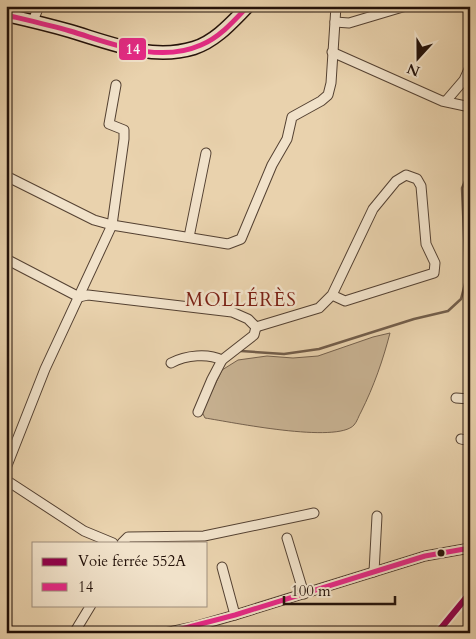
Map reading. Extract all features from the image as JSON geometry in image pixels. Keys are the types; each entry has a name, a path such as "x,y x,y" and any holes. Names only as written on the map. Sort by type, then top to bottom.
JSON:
{"main road":[{"path":"6,15 132,50 163,53 194,48 216,36 248,6"}],"street":[{"path":"33,21 39,6"},
{"path":"6,176 94,220 112,225 228,244 241,239 272,165 287,138 292,117 328,95 331,84 336,6"},
{"path":"335,22 349,23 406,6"},
{"path":"332,52 446,102 470,107"},
{"path":"446,102 464,80 470,67"},
{"path":"6,468 45,369 112,225 124,139 124,130 109,124 116,85"},
{"path":"189,237 206,153"},
{"path":"256,328 319,308 332,295 373,209 396,180 406,175 417,179 421,186 426,244 436,263 434,274 345,301 332,295"},
{"path":"6,260 79,297 88,295 232,312 248,318 256,328"},
{"path":"198,412 222,360 254,335 256,328"},
{"path":"171,363 180,359 213,356 222,360"},
{"path":"456,398 470,399"},
{"path":"6,480 84,531 111,542"},
{"path":"123,542 128,537 204,536 314,513"},
{"path":"374,572 377,516"},
{"path":"287,538 304,594"},
{"path":"165,633 195,630 235,615 425,556 470,548"},
{"path":"222,567 235,615"},
{"path":"74,633 90,606"}],"shaded area":[{"path":"390,333 378,373 366,402 355,424 344,430 306,432 259,427 205,418 202,412 222,370 238,360 267,356 293,358 318,356"}],"waterway":[{"path":"241,351 284,354 319,349 414,319 448,311 461,299 466,280 462,188 466,179 470,177"}],"rail line":[{"name":"552A","path":"437,633 470,593"}],"transit line":[{"name":"14","path":"6,15 135,50 168,53 185,50 208,42 226,28 248,6"},
{"name":"14","path":"166,633 235,615 425,556 470,548"}],"district":[{"name":"MOLLÉRÈS","path":"241,299"}]}
